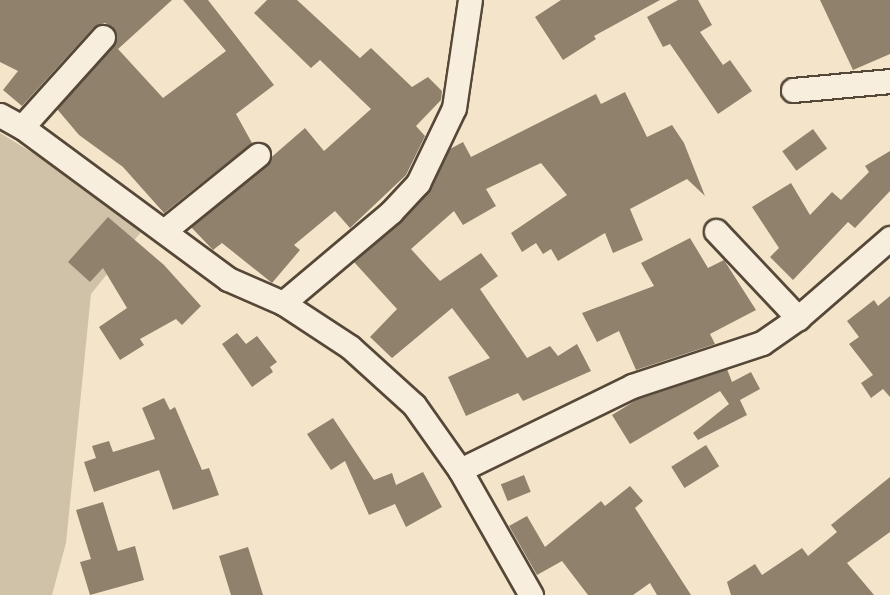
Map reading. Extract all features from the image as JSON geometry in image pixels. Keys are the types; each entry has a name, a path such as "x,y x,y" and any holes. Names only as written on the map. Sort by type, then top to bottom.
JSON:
{"street":[{"path":"283,303 391,212 418,183 454,108 470,0"},
{"path":"22,127 103,37"},
{"path":"793,90 890,80"},
{"path":"0,116 22,127 228,279 283,303 350,347 414,405 460,470 531,595"},
{"path":"164,231 258,155"},
{"path":"716,231 798,318"},
{"path":"460,470 632,386 762,343 798,318 890,239"}],"shaded area":[{"path":"0,133 66,173 141,232 91,294 66,543 52,595 0,595"}],"building":[{"path":"0,0 172,0 118,49 163,98 226,51 183,0 208,0 274,85 236,114 252,143 164,213 123,167 79,135 57,109 114,46 113,27 105,23 93,28 22,106 3,90 18,71 0,62"},
{"path":"267,0 297,0 360,58 371,48 412,87 428,77 442,91 441,100 416,126 425,136 406,175 350,228 335,211 294,245 300,250 272,283 222,243 213,250 191,227 305,128 324,151 371,109 320,60 311,68 254,13"},
{"path":"561,0 660,0 594,36 596,39 563,60 535,17"},
{"path":"678,0 698,0 712,25 700,32 723,65 730,60 752,91 718,114 670,44 663,47 647,17"},
{"path":"820,0 890,0 890,54 853,70"},
{"path":"625,92 647,137 672,125 684,143 705,196 687,179 630,209 643,240 613,253 605,233 558,261 551,249 543,254 536,243 522,252 511,233 567,195 541,163 486,189 496,206 463,225 454,211 411,249 440,281 481,253 498,276 480,289 527,358 550,346 558,356 577,344 591,371 523,401 518,393 466,416 448,377 490,358 452,308 392,358 370,337 397,309 354,262 428,193 450,149 463,142 471,157 596,94 601,104"},
{"path":"813,129 827,148 796,171 782,151"},
{"path":"890,151 890,191 855,228 848,222 793,280 770,257 779,248 752,207 791,183 810,215 832,192 841,200 869,172 865,166"},
{"path":"108,217 164,265 201,306 182,325 176,319 140,339 144,345 120,360 99,327 127,308 103,268 90,282 68,262"},
{"path":"690,238 708,268 724,260 756,310 710,334 715,344 636,370 619,331 597,342 582,313 654,286 641,263"},
{"path":"890,296 890,397 883,389 871,398 861,383 873,375 849,344 859,337 847,321 874,300 878,306"},
{"path":"237,333 246,344 257,336 277,362 270,367 273,372 252,387 222,344"},
{"path":"727,369 732,382 751,372 760,389 740,400 747,415 698,440 693,433 729,404 720,391 630,444 612,415 638,399"},
{"path":"164,398 170,410 175,407 202,470 209,468 219,495 173,510 159,470 94,492 84,462 96,458 92,446 109,441 113,452 155,439 142,408"},
{"path":"333,418 374,480 392,473 396,485 423,472 442,507 406,527 395,504 369,515 345,461 331,470 307,434"},
{"path":"706,445 719,466 684,488 671,467"},
{"path":"524,475 531,492 508,501 501,484"},
{"path":"890,477 890,532 847,563 874,595 731,595 727,582 755,564 762,575 802,548 808,556 837,532 831,525"},
{"path":"630,486 643,501 635,508 691,595 657,595 650,583 633,595 588,595 562,561 537,575 509,526 527,516 545,547 601,501 605,506"},
{"path":"103,502 118,551 135,546 144,580 90,595 80,562 91,559 76,510"},
{"path":"248,547 263,595 231,595 219,556"}]}
